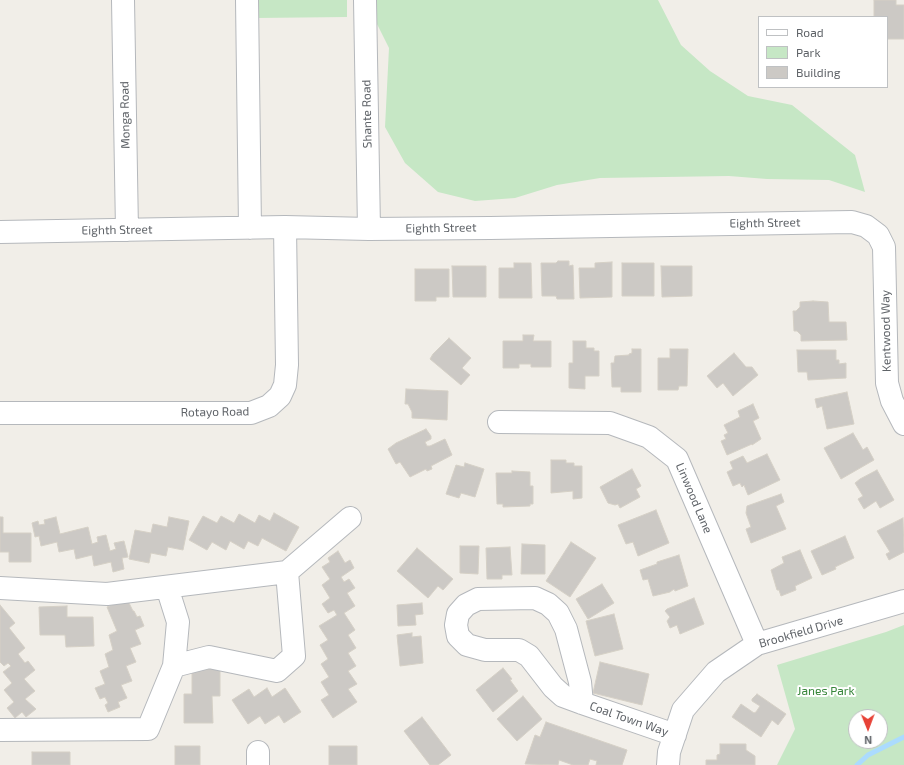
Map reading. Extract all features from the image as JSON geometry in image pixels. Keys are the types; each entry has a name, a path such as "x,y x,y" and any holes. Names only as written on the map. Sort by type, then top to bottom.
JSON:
{"street":[{"name":"Monga Road","path":"123,0 127,230"},
{"path":"247,0 250,228"},
{"name":"Shante Road","path":"364,0 369,229"},
{"name":"Eighth Street","path":"0,232 285,227 369,229 852,222 866,226 878,235"},
{"name":"Rotayo Road","path":"0,413 251,413 269,406 280,396 285,385 287,365 285,227"},
{"name":"Kentwood Way","path":"878,235 884,247 885,256 887,383 892,401 904,424"},
{"name":"Linwood Lane","path":"499,422 610,424 649,436 677,459 757,644"},
{"path":"0,588 106,594 287,572 350,518"},
{"path":"174,666 209,657 277,671 294,656 287,572"},
{"path":"0,730 148,729 174,666 178,622 167,587"},
{"name":"Coal Town Way","path":"582,703 580,682 566,629 558,613 548,604 535,598 478,599 466,605 458,614 456,625 458,636 467,645 480,650 519,650 529,656 553,687 564,696 582,703 675,735"},
{"name":"Brookfield Drive","path":"668,765 669,752 684,710 716,672 757,644 904,601"}],"green space":[{"path":"256,0 347,0 347,17 256,18"},
{"path":"368,0 658,0 681,45 710,71 748,96 792,105 855,155 865,192 829,180 767,179 729,176 600,178 557,185 515,198 475,201 438,192 405,163 385,127 389,48 370,10"},
{"name":"Janes Park","path":"904,625 904,765 777,765 795,729 777,665 886,632"}],"building":[{"path":"874,0 896,0 896,5 904,5 904,39 888,39 888,16 874,16"},
{"path":"558,261 569,261 569,266 573,265 574,299 557,299 556,296 542,296 541,263 556,263"},
{"path":"612,262 612,297 580,298 579,268 595,268 595,263"},
{"path":"514,263 531,263 532,298 499,298 499,268 514,268"},
{"path":"622,263 654,263 654,296 622,296"},
{"path":"452,266 486,266 486,297 453,297"},
{"path":"661,266 692,266 692,296 662,297"},
{"path":"415,269 449,269 449,297 436,297 436,301 415,301"},
{"path":"800,302 828,302 829,322 846,322 847,340 801,341 801,335 797,331 794,331 793,311 796,311 800,307"},
{"path":"523,335 534,335 533,341 551,341 551,367 531,367 531,364 519,364 519,368 503,368 503,341 523,341"},
{"path":"449,338 471,358 462,368 470,375 461,385 430,359"},
{"path":"573,341 586,341 586,348 594,348 594,351 599,351 599,376 585,376 585,389 569,388 569,363 573,363"},
{"path":"632,349 641,349 641,392 621,392 621,387 612,387 611,363 614,363 615,356 629,355 632,353"},
{"path":"670,349 688,349 687,386 679,386 678,390 658,390 658,358 670,358"},
{"path":"797,350 836,350 836,360 839,360 839,364 846,363 846,378 808,380 807,372 798,372"},
{"path":"734,353 746,367 752,367 758,375 733,396 723,383 717,388 707,376"},
{"path":"406,389 448,391 447,420 412,418 412,412 408,404 405,404"},
{"path":"847,392 854,424 827,429 822,406 817,408 815,399"},
{"path":"753,404 759,418 753,421 761,439 752,445 727,455 721,441 726,439 724,435 728,433 724,425 740,417 738,411"},
{"path":"426,429 431,436 431,439 425,442 427,446 445,439 452,455 431,466 432,469 427,471 426,469 410,477 400,462 396,464 388,449 396,443"},
{"path":"853,433 863,450 867,447 874,460 841,479 824,448"},
{"path":"767,454 780,480 748,495 744,485 742,487 740,483 733,486 727,472 733,469 730,462 743,456 747,463"},
{"path":"551,460 566,460 566,463 574,463 574,466 582,466 582,498 573,499 573,491 551,493"},
{"path":"465,463 484,469 475,497 461,493 459,498 446,494 456,465 464,467"},
{"path":"632,469 641,486 636,489 640,497 620,508 618,504 615,505 608,503 600,487"},
{"path":"877,470 894,500 880,508 876,501 864,509 858,499 863,496 855,483"},
{"path":"512,471 530,472 530,486 533,486 533,504 530,504 530,506 503,507 503,504 497,504 496,473 512,473"},
{"path":"781,494 784,502 776,506 786,529 751,543 746,529 751,527 746,513 747,506"},
{"path":"656,510 669,543 638,556 633,542 626,544 618,525"},
{"path":"274,513 299,527 286,551 262,538 258,546 248,541 244,549 230,541 226,550 212,542 207,550 189,540 203,516 217,523 221,516 234,523 239,514 255,523 259,515 270,521"},
{"path":"0,517 3,517 3,533 31,533 31,562 9,562 9,552 0,552"},
{"path":"56,517 60,534 88,527 92,544 98,542 97,537 106,535 110,551 116,549 114,543 124,541 128,557 122,558 124,569 113,572 111,562 94,566 92,555 76,559 74,549 59,552 57,542 41,546 39,536 35,537 32,523 38,521 39,525 45,524 44,520"},
{"path":"169,517 189,521 183,550 168,547 166,556 151,553 149,563 129,559 135,530 151,533 153,524 167,527"},
{"path":"903,518 904,552 889,560 886,554 890,552 877,531"},
{"path":"845,536 854,558 835,567 836,569 822,575 811,551"},
{"path":"571,542 596,558 570,597 546,581"},
{"path":"522,544 545,545 545,574 521,574"},
{"path":"460,546 479,546 478,574 460,573"},
{"path":"510,547 512,575 502,575 502,579 487,579 486,548"},
{"path":"417,548 453,579 443,590 438,586 428,598 397,571"},
{"path":"800,550 812,578 795,586 796,590 781,596 779,590 777,590 771,570 784,563 782,557"},
{"path":"338,551 345,563 350,560 354,568 341,577 344,582 349,579 355,588 347,593 355,606 344,613 355,630 348,635 356,648 348,653 356,666 348,671 357,684 348,689 357,702 333,718 321,700 329,695 321,682 329,677 321,664 328,659 320,645 328,640 319,626 337,615 334,610 328,613 322,604 330,598 322,585 330,579 322,567 330,562 328,558"},
{"path":"679,555 688,586 675,591 674,589 670,592 653,596 648,579 643,580 640,570 657,564 657,562"},
{"path":"602,584 614,603 588,619 576,599"},
{"path":"694,598 704,624 680,634 677,625 670,628 667,621 670,617 665,611"},
{"path":"127,599 137,617 140,616 144,626 135,630 141,644 130,648 136,662 126,666 132,681 121,685 127,698 118,702 120,707 108,712 105,705 108,703 105,697 100,699 95,688 105,684 100,671 109,667 105,654 113,650 109,635 117,631 107,607"},
{"path":"422,603 423,614 415,615 416,625 398,626 397,605"},
{"path":"0,605 15,623 9,628 25,648 18,654 25,663 28,661 35,670 24,679 35,691 25,699 36,709 26,717 22,712 15,718 7,708 14,702 4,690 12,683 3,672 11,666 8,663 4,666 0,662"},
{"path":"67,606 67,617 93,617 94,646 66,647 65,635 40,635 39,607"},
{"path":"614,614 623,649 595,656 586,621"},
{"path":"412,633 412,637 421,636 423,663 400,666 397,635"},
{"path":"600,662 649,674 642,705 593,693"},
{"path":"503,668 512,679 510,680 518,691 493,712 476,690"},
{"path":"192,669 220,669 220,696 212,696 213,723 184,723 184,694 192,694"},
{"path":"267,688 272,697 285,688 301,712 284,723 279,715 265,724 260,716 248,724 232,700 249,689 254,697"},
{"path":"757,694 786,714 778,725 772,720 761,737 732,717 741,704 754,713 756,712 760,706 752,701 752,699"},
{"path":"523,696 542,719 517,741 497,719"},
{"path":"422,717 451,755 438,765 430,765 404,731"},
{"path":"546,722 627,750 622,765 596,765 597,761 590,759 588,765 573,765 559,760 558,765 525,764 535,735 540,737"},
{"path":"720,744 746,744 746,750 755,756 755,765 706,765 706,760 717,760 717,755 720,754"},
{"path":"175,746 200,746 200,765 175,765"},
{"path":"329,746 357,746 357,765 329,765"},
{"path":"32,752 70,752 70,765 32,765"}],"waterway":[{"path":"857,765 868,755 904,737"}]}
